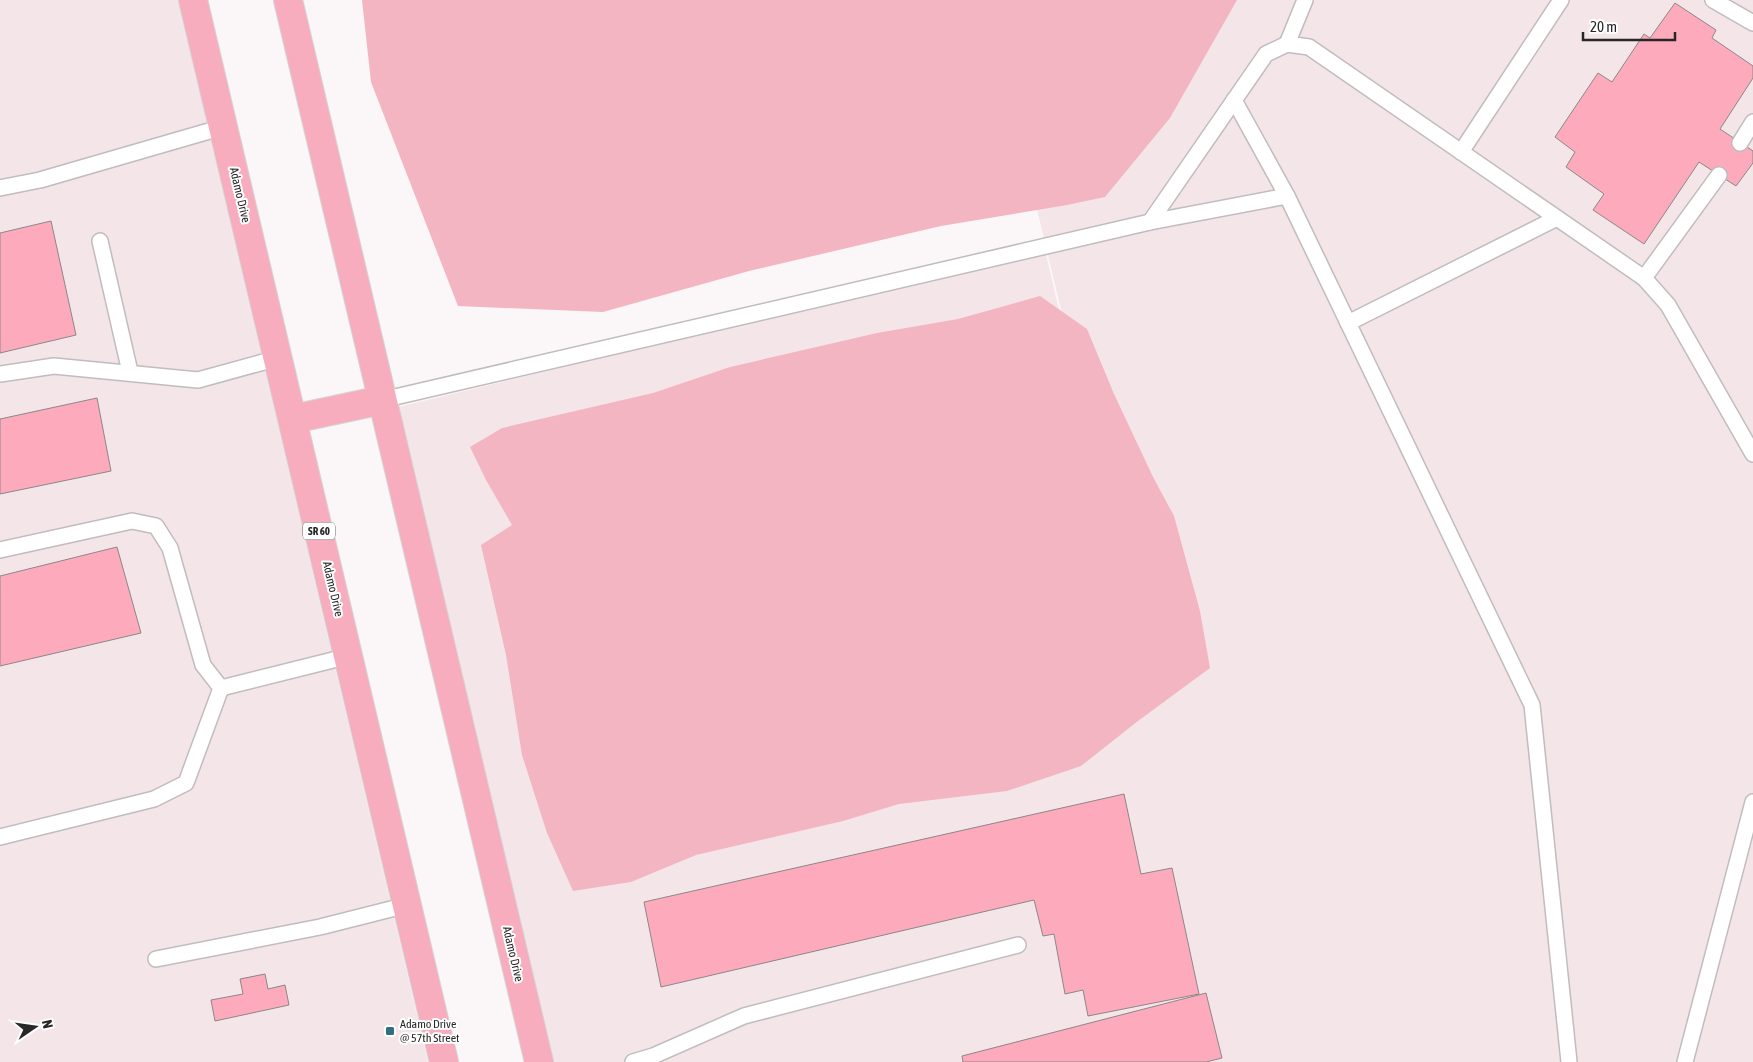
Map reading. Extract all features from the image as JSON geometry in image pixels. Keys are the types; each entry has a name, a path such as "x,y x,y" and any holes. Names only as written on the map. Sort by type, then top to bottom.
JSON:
{"main road":[{"name":"Adamo Drive","path":"193,0 444,1062"},
{"name":"Adamo Drive","path":"288,0 539,1062"},
{"path":"293,419 382,400"}],"lane":[{"path":"1287,44 1305,0"},
{"path":"1461,152 1561,0"},
{"path":"1713,0 1753,23"},
{"path":"1150,222 1266,54 1287,44 1309,47 1644,278 1668,305 1753,454"},
{"path":"1234,100 1286,196 1532,705 1569,1062"},
{"path":"1740,143 1753,122"},
{"path":"0,188 40,180 224,127"},
{"path":"1644,278 1719,175"},
{"path":"382,400 1150,222 1286,196"},
{"path":"1348,323 1557,218"},
{"path":"100,240 130,372"},
{"path":"0,374 54,366 198,380 278,358"},
{"path":"0,550 132,521 156,526 170,548 203,665 221,688"},
{"path":"221,688 349,656"},
{"path":"0,837 154,799 186,783 221,688"},
{"path":"1685,1062 1753,802"},
{"path":"156,959 320,927 407,905"},
{"path":"633,1062 653,1056 744,1016 1018,944"}],"shaded area":[{"path":"0,0 178,0 428,1062 0,1062"},
{"path":"362,0 1237,0 1170,118 1105,197 941,226 749,271 603,312 458,306 371,82"},
{"path":"1118,0 1753,0 1753,1062 545,1062 382,411 1045,250 1085,421 1136,621 1028,172"},
{"path":"1040,296 1087,329 1114,394 1153,477 1174,516 1200,611 1210,668 1081,766 1007,791 899,804 843,821 696,855 631,882 573,891 547,833 522,755 506,655 481,545 512,525 486,480 470,447 502,428 653,393 730,367 877,333 958,319"}],"building":[{"path":"1675,3 1716,30 1712,38 1753,66 1753,78 1720,129 1753,151 1753,163 1736,186 1699,162 1644,244 1593,210 1604,194 1566,167 1575,152 1555,137 1598,73 1612,82 1644,34 1650,38"},
{"path":"51,221 76,335 0,353 0,233"},
{"path":"97,398 111,471 0,494 0,419"},
{"path":"117,547 141,633 0,666 0,576"},
{"path":"1124,794 1141,874 1172,868 1199,994 1088,1016 1083,990 1065,994 1054,934 1043,936 1034,900 661,987 644,902"},
{"path":"265,974 268,989 285,985 289,1005 215,1021 211,1000 243,994 240,979"},
{"path":"1206,993 1222,1058 1206,1062 963,1062 962,1056"}],"place":[{"name":"Adamo Drive @ 57th Street","path":"390,1031"}]}
